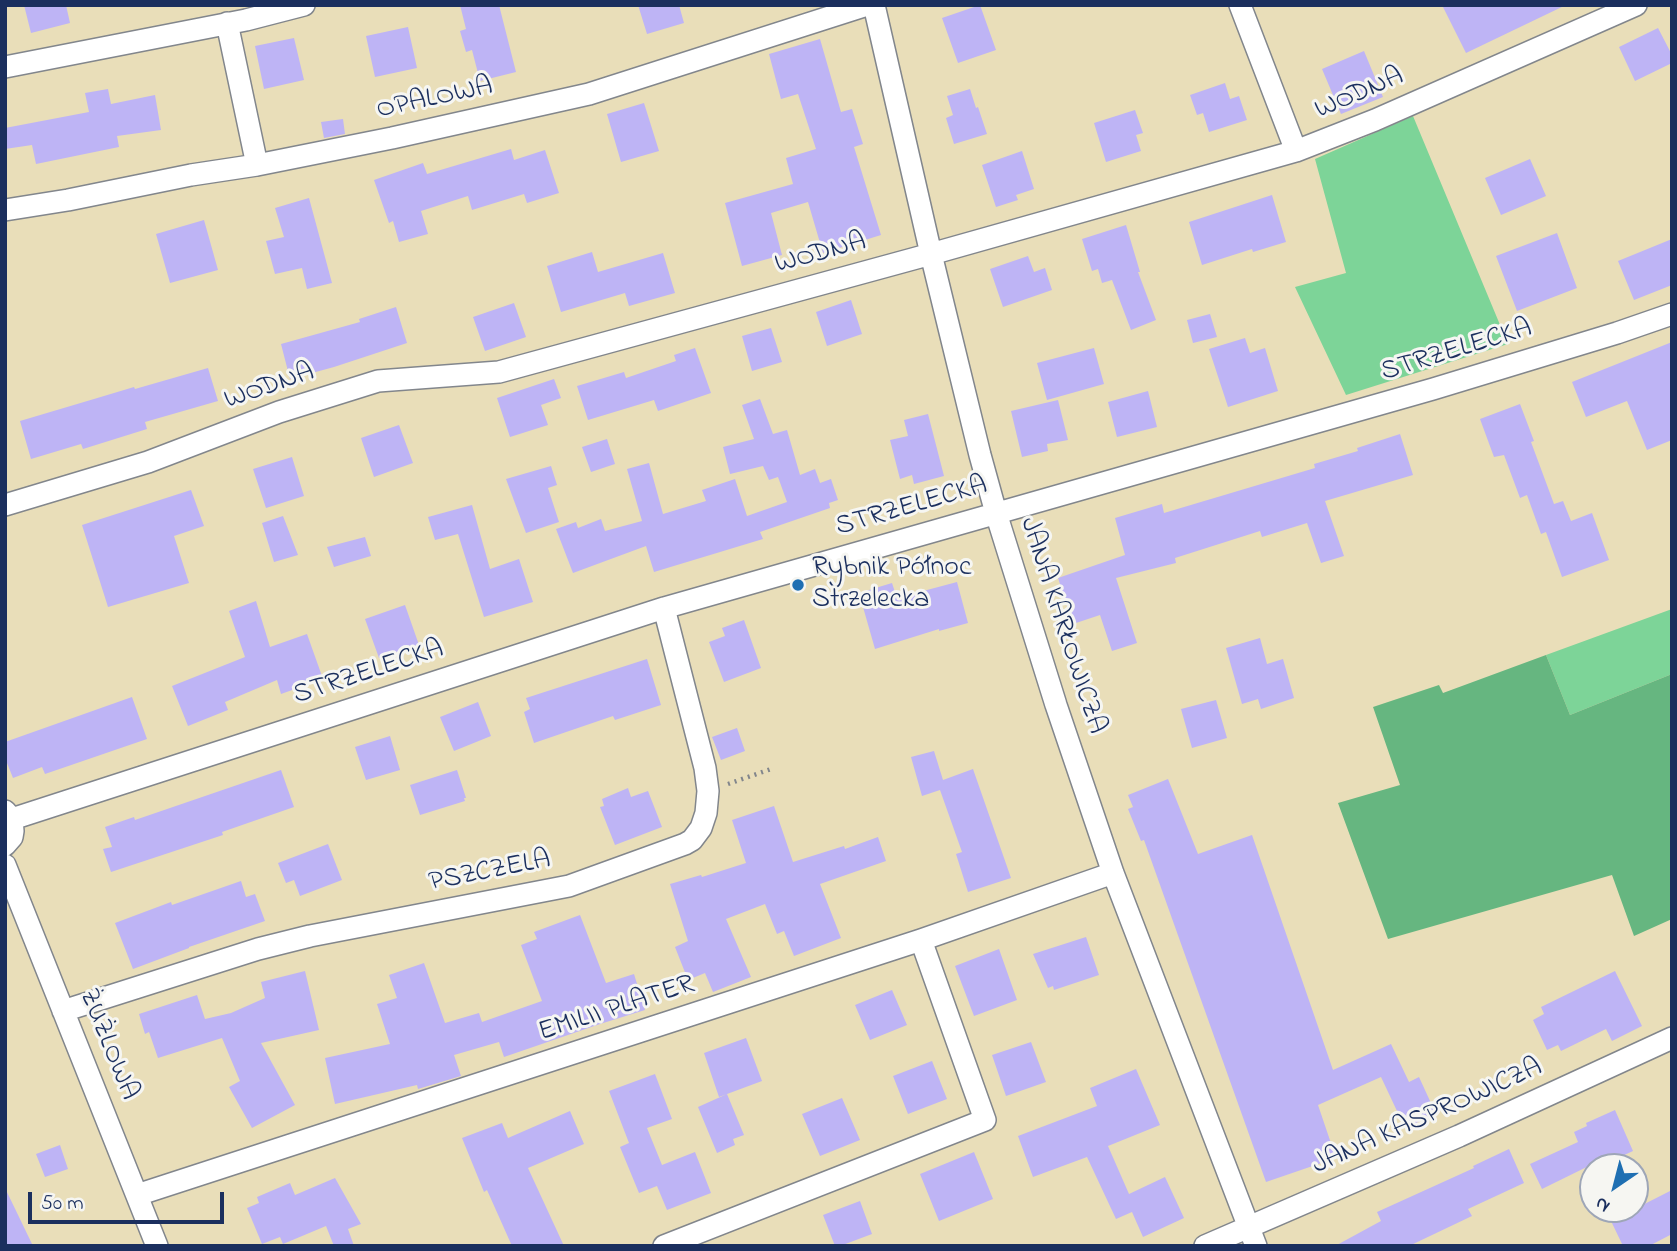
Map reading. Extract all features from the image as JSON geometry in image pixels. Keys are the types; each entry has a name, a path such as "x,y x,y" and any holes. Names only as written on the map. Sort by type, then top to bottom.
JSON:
{"street":[{"path":"5,67 304,5"},
{"name":"OPALOWA","path":"5,210 257,165 589,94 867,5"},
{"name":"JANA KARŁOWICZA","path":"874,5 931,254 996,513 1056,705 1113,873 1252,1236"},
{"path":"1240,5 1296,151"},
{"name":"WODNA","path":"5,505 148,462 279,412 378,381 499,372 1296,151 1375,120 1636,5"},
{"path":"227,23 257,165"},
{"name":"STRZELECKA","path":"8,815 664,608 1446,385 1672,314"},
{"name":"PSZCZELA","path":"63,1011 297,939 569,886 685,845 701,828 706,813 708,791 705,768 664,608"},
{"path":"5,845 13,831 8,815"},
{"name":"ŻUŻLOWA","path":"5,865 157,1246"},
{"name":"EMILII PLATER","path":"137,1195 921,940 1113,873"},
{"path":"664,1246 985,1120 921,940"},
{"name":"JANA KASPROWICZA","path":"1205,1246 1252,1236 1459,1136 1672,1038"}],"path":[{"path":"708,791 771,769"}],"green space":[{"path":"1413,116 1508,344 1346,395 1295,287 1346,273 1315,159"},
{"path":"1672,609 1672,674 1570,715 1546,655"},
{"path":"1546,655 1570,715 1672,674 1672,919 1634,936 1612,875 1388,939 1338,803 1400,785 1373,707 1439,685 1443,693"}],"building":[{"path":"24,5 66,5 70,23 31,33"},
{"path":"460,5 499,5 516,72 480,81 472,50 466,52 460,31 466,29"},
{"path":"638,5 679,5 684,23 647,34"},
{"path":"980,5 996,50 958,63 942,18"},
{"path":"1442,5 1566,5 1466,53"},
{"path":"408,27 417,68 375,77 366,36"},
{"path":"1658,28 1672,55 1672,63 1635,81 1619,47"},
{"path":"294,38 304,80 264,89 255,46"},
{"path":"820,39 841,112 852,109 863,144 854,147 881,235 823,253 808,202 771,213 782,255 742,266 725,203 793,184 786,158 816,149 798,94 781,99 769,54"},
{"path":"1364,51 1383,97 1341,114 1322,69"},
{"path":"1225,83 1230,99 1239,96 1247,120 1209,132 1203,113 1197,115 1190,95"},
{"path":"108,89 111,104 155,95 161,130 117,136 119,147 36,164 32,145 5,149 5,128 89,112 85,93"},
{"path":"970,89 987,134 954,144 946,118 953,115 947,96"},
{"path":"644,103 659,151 621,162 607,114"},
{"path":"1135,110 1143,133 1136,135 1141,151 1106,162 1094,123"},
{"path":"343,119 345,134 324,138 321,122"},
{"path":"511,149 514,160 545,150 559,193 527,203 524,194 472,210 468,196 421,211 428,234 399,242 393,221 389,223 374,180 423,163 427,174"},
{"path":"1022,151 1034,189 1016,195 1018,200 996,207 982,165"},
{"path":"1530,159 1546,196 1501,215 1485,178"},
{"path":"1272,195 1286,242 1253,252 1252,249 1202,265 1189,222"},
{"path":"309,198 332,283 307,289 302,268 275,274 266,241 284,237 275,208"},
{"path":"204,220 218,270 170,283 156,234"},
{"path":"1126,225 1138,272 1156,320 1131,330 1112,280 1102,283 1098,269 1092,271 1082,239"},
{"path":"1557,233 1577,288 1517,311 1496,256"},
{"path":"1672,239 1672,285 1634,300 1618,261"},
{"path":"592,252 598,272 663,253 675,293 629,306 625,293 561,312 547,266"},
{"path":"1028,256 1034,272 1045,268 1052,290 1003,307 990,269"},
{"path":"851,300 862,334 827,346 816,312"},
{"path":"514,303 526,337 485,351 473,317"},
{"path":"396,307 407,343 290,379 281,344 360,322 359,319"},
{"path":"1210,314 1217,337 1193,343 1187,320"},
{"path":"771,328 782,362 752,371 742,336"},
{"path":"1245,338 1250,353 1265,348 1278,391 1228,407 1209,349"},
{"path":"1672,342 1672,440 1647,450 1627,401 1586,417 1572,382"},
{"path":"695,348 711,393 658,411 654,400 588,420 577,386 624,372 626,378 676,361 674,355"},
{"path":"1094,348 1104,384 1047,400 1037,363"},
{"path":"208,368 218,401 145,422 147,429 83,449 81,444 31,459 20,421"},
{"path":"554,379 561,398 541,405 548,425 510,437 497,398"},
{"path":"1148,391 1157,427 1117,437 1108,402"},
{"path":"760,399 773,434 787,430 800,475 815,469 820,483 831,479 838,500 829,503 830,508 760,532 763,539 654,572 646,546 573,573 556,529 576,522 578,528 601,519 605,531 642,521 627,469 649,463 663,514 706,501 702,490 735,479 747,516 787,502 778,477 769,480 763,466 730,474 723,447 754,439 742,405"},
{"path":"1058,400 1068,440 1047,444 1048,451 1022,457 1011,411"},
{"path":"1520,404 1554,504 1563,501 1571,521 1592,513 1609,560 1562,577 1546,532 1541,534 1527,495 1520,498 1504,455 1494,457 1480,419"},
{"path":"928,414 944,476 914,484 912,475 900,479 890,440 908,436 904,420"},
{"path":"399,425 413,463 374,477 361,438"},
{"path":"1400,434 1413,475 1325,501 1344,556 1321,563 1307,523 1262,537 1260,531 1175,558 1176,563 1116,578 1137,643 1112,651 1100,615 1073,624 1058,578 1125,555 1115,518 1162,504 1164,513 1315,468 1314,464 1358,451 1357,448"},
{"path":"607,439 615,464 591,472 582,447"},
{"path":"292,457 304,496 266,508 253,469"},
{"path":"551,466 557,485 548,488 559,522 526,533 506,479"},
{"path":"191,490 204,526 174,536 189,583 108,607 82,525"},
{"path":"472,505 490,569 519,559 533,602 484,617 458,534 435,540 428,517"},
{"path":"283,516 298,555 274,562 262,523"},
{"path":"365,537 371,556 334,567 327,547"},
{"path":"957,582 968,623 875,649 859,593 892,583 897,598"},
{"path":"256,601 270,647 307,634 323,679 281,694 277,680 225,702 228,710 188,726 172,686 245,657 229,611"},
{"path":"405,605 419,645 379,658 365,619"},
{"path":"744,620 761,668 724,682 709,642 725,636 722,628"},
{"path":"1260,638 1267,664 1283,659 1294,698 1261,709 1258,699 1242,704 1226,648"},
{"path":"647,659 661,705 615,720 613,716 534,743 524,712 530,709 526,698"},
{"path":"132,697 147,739 45,774 42,767 13,778 5,758 5,742"},
{"path":"1216,700 1227,738 1192,748 1181,709"},
{"path":"478,702 491,736 454,751 440,717"},
{"path":"737,728 745,751 721,760 712,737"},
{"path":"390,736 400,770 366,780 355,747"},
{"path":"934,751 943,780 973,769 1011,878 968,892 956,854 962,852 940,790 922,796 911,757"},
{"path":"281,770 294,807 222,832 223,835 111,872 103,849 112,847 105,827 134,817 135,820"},
{"path":"457,770 465,801 420,815 410,785"},
{"path":"1168,779 1198,854 1252,835 1333,1070 1391,1044 1409,1082 1419,1077 1436,1114 1405,1128 1381,1077 1318,1105 1336,1158 1266,1182 1144,840 1141,841 1128,809 1133,807 1128,795"},
{"path":"628,788 631,797 648,791 662,827 615,845 600,807 604,806 602,799"},
{"path":"774,806 793,862 844,846 845,849 878,837 886,861 820,884 841,938 794,956 784,931 777,934 765,904 726,919 751,977 713,992 705,973 688,980 675,947 688,941 670,884 746,863 732,820"},
{"path":"328,844 342,880 300,896 294,880 286,883 278,863"},
{"path":"241,881 246,897 255,894 265,921 133,969 115,923 171,902 172,905"},
{"path":"580,915 606,983 634,974 645,1010 504,1057 499,1042 454,1055 461,1076 418,1089 417,1085 335,1104 325,1058 390,1044 377,1004 397,998 389,975 424,963 445,1023 479,1013 482,1022 542,1001 521,945 537,939 534,932"},
{"path":"1086,937 1099,975 1054,990 1053,986 1048,988 1033,954"},
{"path":"999,949 1017,1000 974,1016 955,966"},
{"path":"305,971 319,1030 261,1043 295,1105 252,1128 229,1087 240,1081 222,1038 158,1058 149,1032 145,1034 139,1014 197,995 205,1019 231,1013 265,998 261,982"},
{"path":"1615,971 1642,1026 1612,1041 1606,1029 1561,1051 1558,1045 1547,1050 1533,1020 1544,1014 1541,1007"},
{"path":"892,990 907,1025 870,1040 855,1005"},
{"path":"746,1038 762,1081 719,1097 704,1053"},
{"path":"1031,1042 1046,1082 1006,1096 992,1055"},
{"path":"932,1061 947,1099 908,1114 893,1076"},
{"path":"1136,1069 1160,1125 1108,1146 1129,1194 1165,1177 1184,1218 1143,1237 1132,1212 1116,1219 1087,1157 1033,1177 1018,1136 1097,1106 1090,1088"},
{"path":"655,1074 672,1119 647,1128 662,1165 695,1152 711,1193 667,1210 657,1186 639,1193 620,1147 629,1143 609,1091"},
{"path":"727,1094 744,1135 733,1139 735,1145 717,1153 698,1107"},
{"path":"842,1098 860,1140 820,1156 802,1114"},
{"path":"1615,1110 1633,1151 1579,1153 1579,1171 1542,1189 1530,1164 1578,1142 1574,1132 1587,1126 1586,1123"},
{"path":"570,1111 584,1144 528,1168 564,1246 512,1246 487,1190 484,1192 462,1138 502,1123 508,1138"},
{"path":"60,1145 68,1169 45,1177 36,1154"},
{"path":"1509,1149 1524,1183 1468,1209 1472,1216 1409,1246 1335,1246 1381,1221 1377,1212"},
{"path":"974,1152 993,1199 939,1221 920,1174"},
{"path":"335,1178 361,1224 348,1229 354,1246 334,1246 326,1226 283,1244 280,1237 262,1244 247,1208 259,1203 257,1197 290,1183 295,1195"},
{"path":"5,1188 33,1246 5,1246"},
{"path":"1672,1190 1672,1234 1649,1246 1623,1246 1612,1223 1649,1223 1649,1202"},
{"path":"860,1201 872,1234 835,1246 823,1215"}],"place":[{"name":"Rybnik Północ Strzelecka","path":"798,585"}]}
